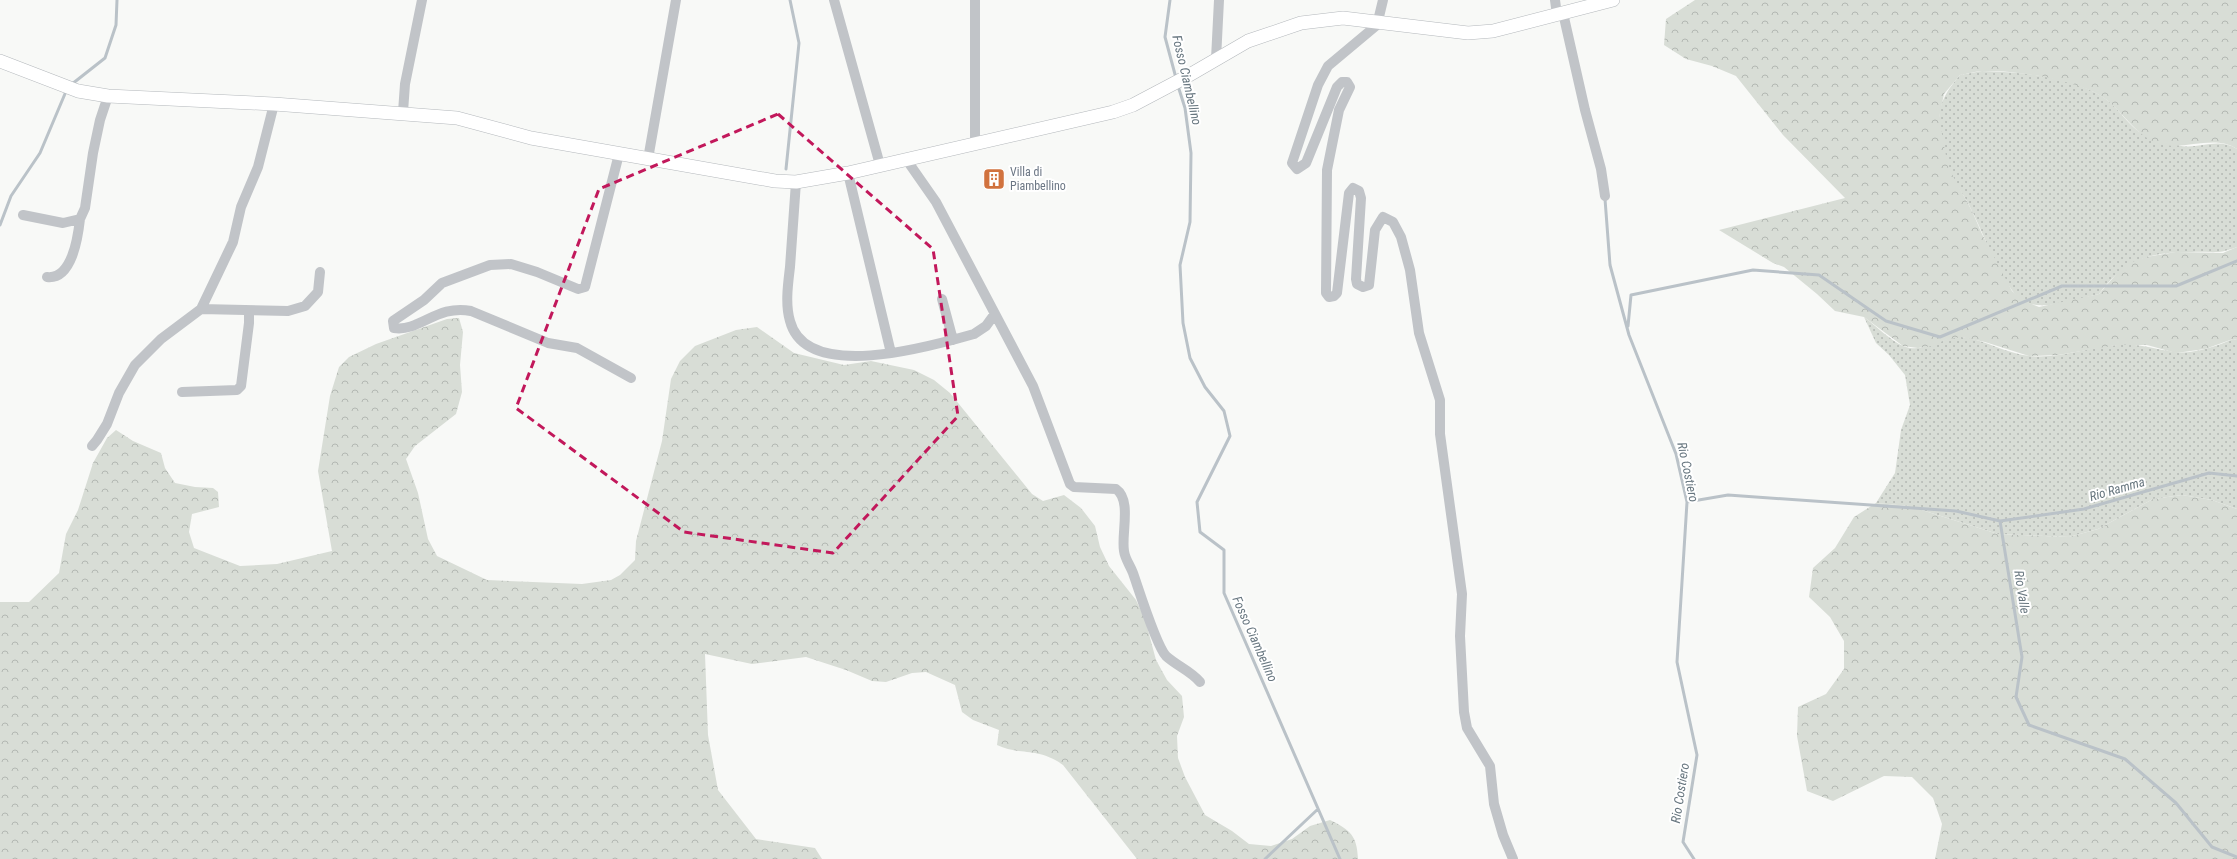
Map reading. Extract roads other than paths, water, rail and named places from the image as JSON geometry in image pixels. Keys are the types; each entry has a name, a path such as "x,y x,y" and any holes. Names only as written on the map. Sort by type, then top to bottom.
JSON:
{"main road":[{"path":"0,61 78,91 108,96 404,112 457,118 531,138 775,181 796,182 848,173 975,142 1113,112 1134,105 1248,41 1301,23 1343,18 1379,21 1468,33 1493,32 1613,0"}],"street":[{"path":"404,112 405,84 422,0"},
{"path":"648,159 676,0"},
{"path":"834,0 880,165"},
{"path":"975,0 975,142"},
{"path":"1216,59 1219,0"},
{"path":"1383,0 1379,21 1355,45 1328,66 1318,85 1292,163 1297,169 1306,163 1337,86 1342,82 1347,82 1350,87 1339,110 1327,170 1326,293 1329,297 1334,296 1337,293 1349,193 1353,188 1359,191 1361,198 1357,284 1363,287 1369,285 1375,230 1383,217 1393,222 1401,237 1410,270 1420,333 1440,400 1440,434 1462,594 1460,636 1464,712 1467,728 1490,766 1494,804 1512,859"},
{"path":"1555,0 1601,169 1605,196"},
{"path":"47,277 54,277 66,268 78,239 80,219 85,208 100,120 108,96"},
{"path":"92,446 98,440 107,424 119,392 135,365 161,339 201,309 233,242 241,207 258,167 274,104"},
{"path":"619,154 585,287 578,289 537,272 511,264 490,265 442,283 424,300 394,321 394,328 410,326 447,310 457,308 471,311 548,343 577,348 631,378"},
{"path":"906,159 940,208 994,315 1033,386 1070,484 1074,487 1116,490 1120,493 1124,502 1122,540 1124,553 1144,606 1165,655 1180,668 1193,674 1200,682"},
{"path":"848,173 891,353"},
{"path":"796,182 788,300 790,322 797,339 813,349 854,357 891,353 974,334 986,326 994,315"},
{"path":"23,215 63,223 80,219"},
{"path":"201,309 249,311 288,311 300,309 318,292 320,272"},
{"path":"942,298 953,340"},
{"path":"182,392 237,390 241,386 249,311"}],"waterway":[{"path":"72,84 105,58 116,25 117,0"},
{"path":"786,169 799,43 790,0"},
{"name":"Fosso Ciambellino","path":"1170,0 1165,37 1176,78"},
{"name":"Fosso Ciambellino","path":"1178,86 1185,108 1191,153 1190,222 1180,265 1183,323 1190,358 1205,387 1224,411 1230,436 1197,502 1200,532 1224,550 1224,593 1340,859"},
{"path":"0,225 11,196 40,153 67,89"},
{"name":"Rio Costiero","path":"1605,199 1610,265 1629,335 1676,454 1687,502 1677,662 1697,755 1683,842 1694,859"},
{"path":"1628,326 1631,295 1753,270 1819,275 1886,321 1940,337 2062,286 2176,286 2237,261"},
{"name":"Rio Valle","path":"1687,502 1728,495 1956,511 2000,521 2084,509 2209,473 2237,476"},
{"name":"Rio Valle","path":"2000,521 2022,657 2016,697 2029,725 2125,759 2176,803 2212,847 2237,857"},
{"path":"1265,859 1318,809"}],"place":[{"name":"Villa di Piambellino","path":"994,179"}],"water label":[{"name":"Rio Ramma","path":"2117,489"}]}
